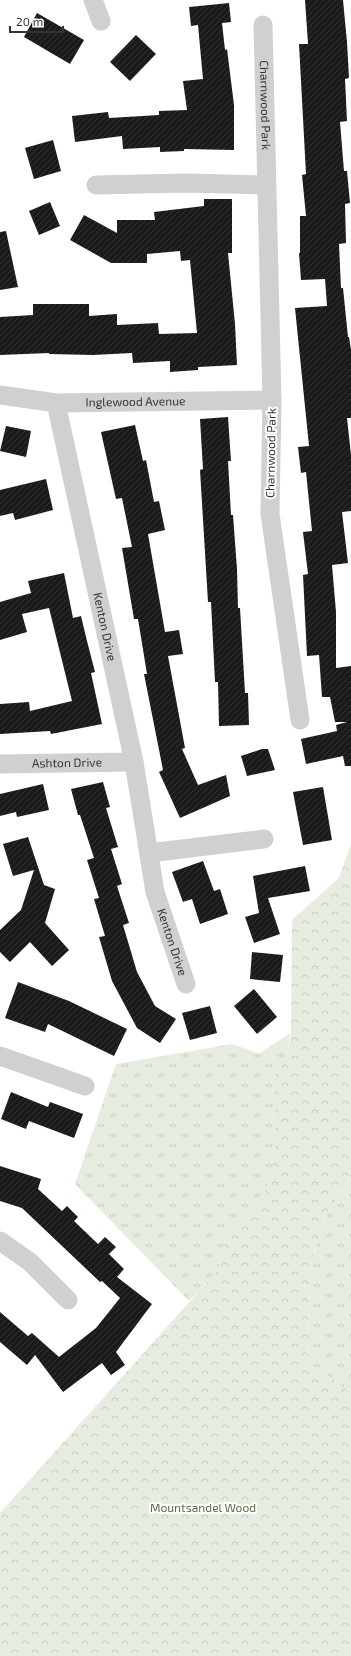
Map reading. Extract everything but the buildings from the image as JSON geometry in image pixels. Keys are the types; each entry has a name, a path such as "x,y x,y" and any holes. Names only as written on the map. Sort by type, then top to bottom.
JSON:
{"street":[{"path":"93,0 100,21"},
{"name":"Charnwood Park","path":"263,24 272,400 270,514 300,720"},
{"path":"96,186 186,183 266,185"},
{"name":"Inglewood Avenue","path":"0,395 56,403 272,400"},
{"name":"Kenton Drive","path":"56,403 134,762 155,892 186,984"},
{"name":"Ashton Drive","path":"0,764 134,762"},
{"path":"149,853 264,839"},
{"path":"0,1056 85,1086"},
{"path":"0,1241 30,1262 68,1300"}],"green space":[{"name":"Mountsandel Wood","path":"351,844 351,1174 327,1213 311,1261 307,1364 330,1377 348,1391 351,1390 351,1656 0,1656 0,1513 218,1270 225,1240 251,1211 264,1193 271,1176 276,1143 273,1079 287,1055 291,1033 292,920 339,878"},
{"path":"290,1033 287,1055 273,1079 276,1143 271,1176 264,1193 251,1211 225,1240 218,1270 189,1301 75,1184 116,1064 233,1044 259,1054"},
{"path":"351,1174 351,1390 348,1391 330,1377 307,1364 311,1261 327,1213"}]}
